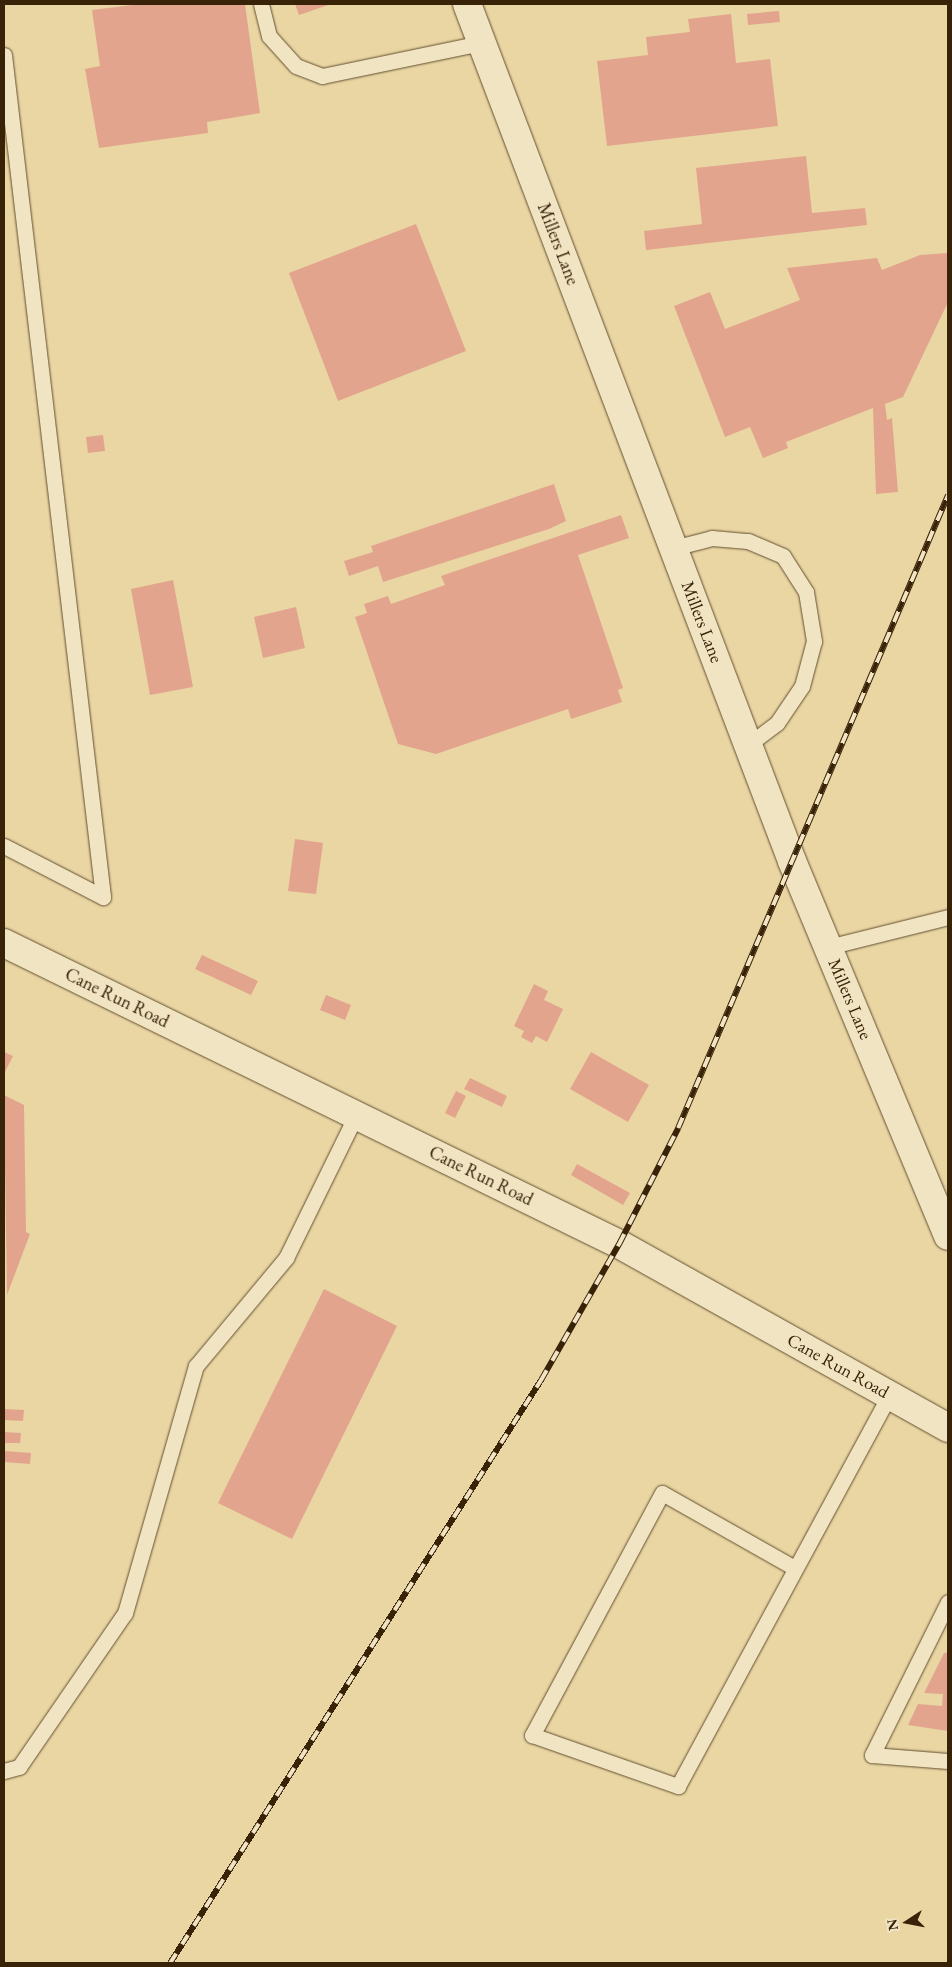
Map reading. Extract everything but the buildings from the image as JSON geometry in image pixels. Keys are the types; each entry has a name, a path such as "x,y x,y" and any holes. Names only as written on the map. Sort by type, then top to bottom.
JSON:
{"street":[{"name":"Millers Lane","path":"467,4 748,745 828,947 948,1236"},
{"name":"Cane Run Road","path":"4,943 619,1244 948,1428"}],"lane":[{"path":"261,4 269,36 296,66 322,76 482,44"},
{"path":"4,55 103,897 4,846"},
{"path":"673,548 712,538 748,541 783,556 806,592 814,641 802,686 777,723 748,745"},
{"path":"828,947 948,917"},
{"path":"4,1771 19,1767 125,1613 196,1366 286,1258 356,1115"},
{"path":"793,1567 662,1493 532,1736 678,1786 793,1567 889,1395"},
{"path":"948,1602 872,1755 948,1761"}],"railway":[{"path":"170,1963 541,1380 619,1244 678,1128 948,495"}]}
